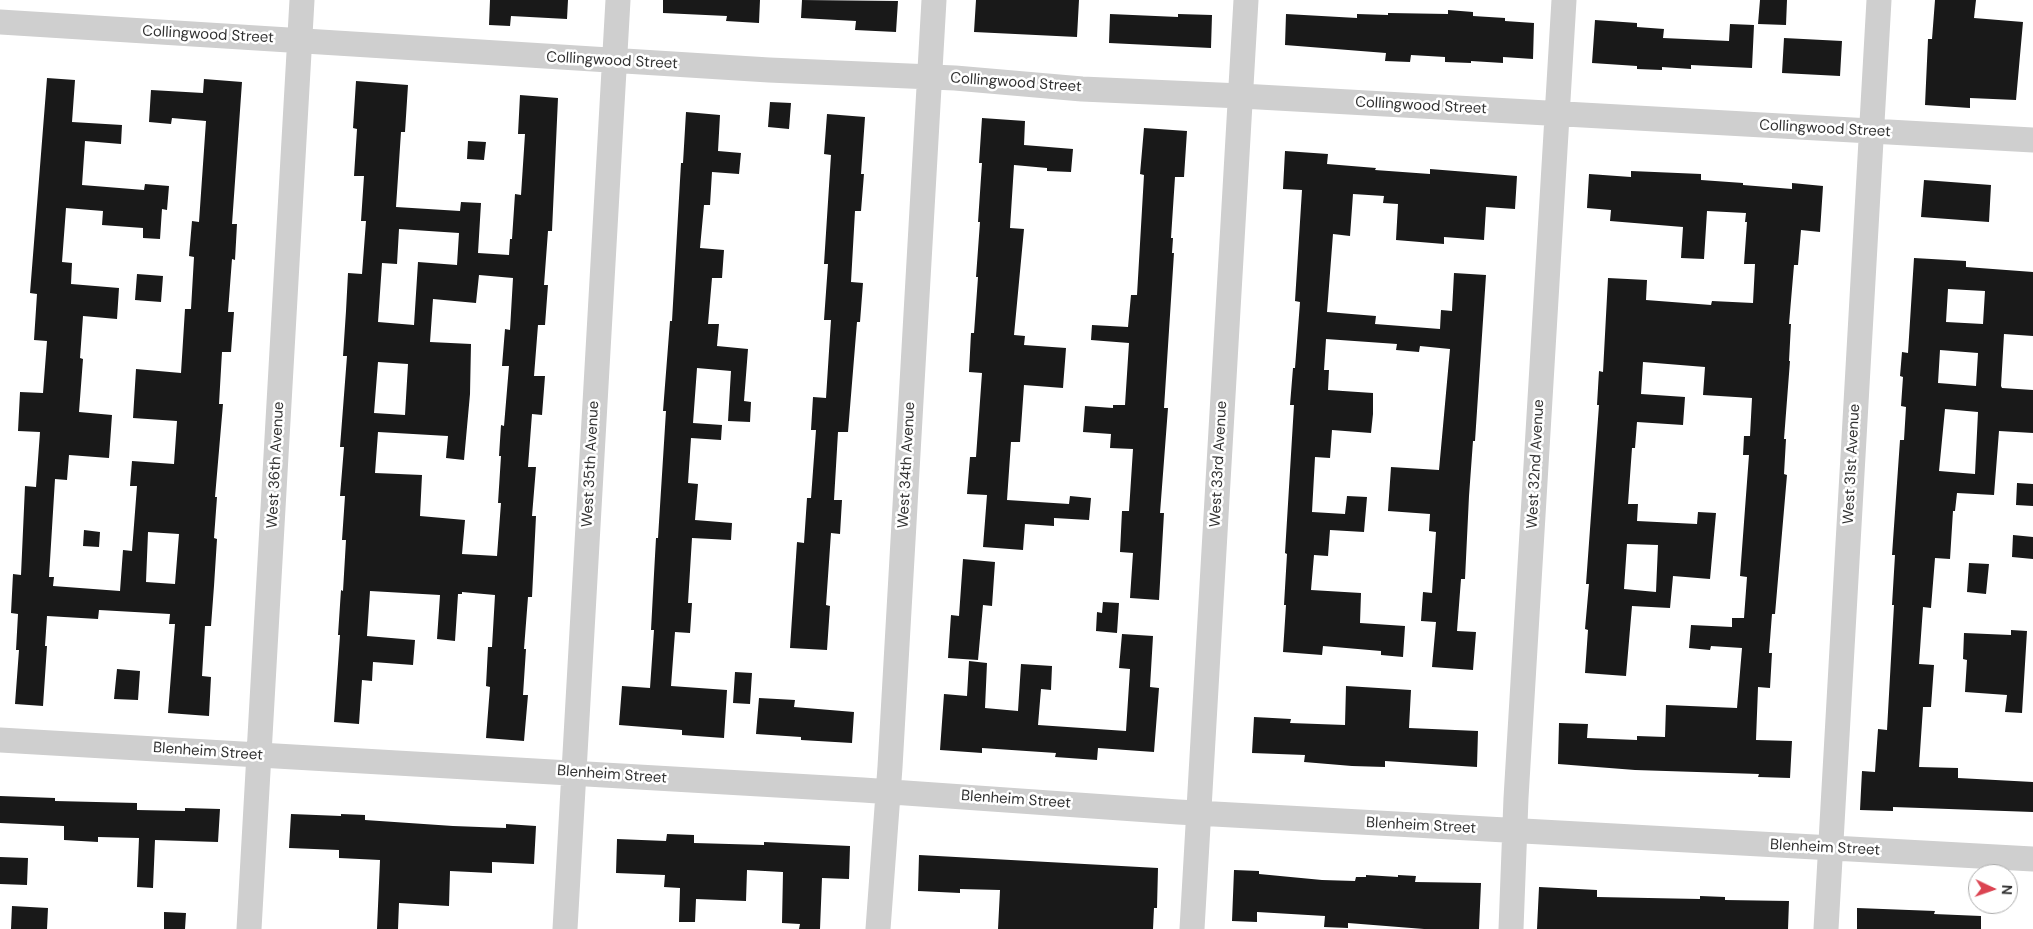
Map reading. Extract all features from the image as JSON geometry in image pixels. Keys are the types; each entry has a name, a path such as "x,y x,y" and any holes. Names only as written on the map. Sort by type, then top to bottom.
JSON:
{"street":[{"name":"West 36th Avenue","path":"249,929 302,0"},
{"name":"West 35th Avenue","path":"565,929 618,0"},
{"name":"West 34th Avenue","path":"878,929 888,791 934,0"},
{"name":"West 33rd Avenue","path":"1192,929 1246,0"},
{"name":"West 32nd Avenue","path":"1511,929 1515,831 1564,0"},
{"name":"West 31st Avenue","path":"1826,929 1879,0"},
{"name":"Collingwood Street","path":"0,22 770,70 929,77 1082,89 1241,96 2033,140"},
{"name":"Blenheim Street","path":"0,740 888,791 1199,813 2033,859"}],"building":[{"path":"490,0 568,0 567,19 511,16 510,26 489,25"},
{"path":"663,0 760,0 759,23 726,21 727,16 663,13"},
{"path":"802,0 898,1 896,32 855,30 856,21 801,18"},
{"path":"976,0 1079,0 1077,37 974,32"},
{"path":"1760,0 1787,0 1786,25 1758,24"},
{"path":"1935,0 1976,0 1974,18 2023,22 2016,100 1970,98 1970,108 1925,105 1928,39 1932,39"},
{"path":"1448,10 1473,12 1473,16 1505,18 1505,21 1534,23 1533,59 1503,57 1503,63 1471,61 1471,63 1445,62 1445,57 1411,55 1410,62 1385,61 1386,53 1285,45 1286,14 1357,18 1357,14 1448,14"},
{"path":"1110,14 1178,17 1178,14 1212,15 1211,48 1109,43"},
{"path":"1595,20 1637,23 1637,27 1664,29 1663,38 1729,41 1730,24 1754,25 1752,68 1691,65 1691,69 1662,67 1662,70 1592,63"},
{"path":"1784,38 1842,41 1840,76 1782,73"},
{"path":"47,78 75,80 72,122 122,125 121,144 85,141 82,185 144,190 145,184 169,186 167,210 162,209 160,239 143,238 143,228 102,225 103,211 66,208 62,262 72,263 71,284 119,288 117,319 83,316 80,358 83,359 79,412 112,415 109,458 69,455 67,480 55,479 49,577 54,577 53,586 120,591 123,550 132,551 137,486 130,486 132,461 174,464 177,421 133,418 136,369 181,373 185,309 191,309 194,257 189,256 192,221 199,222 206,121 172,118 171,124 149,122 151,90 203,93 204,79 242,82 232,224 237,224 235,260 232,259 228,312 234,312 231,352 222,352 219,404 223,404 215,497 217,497 214,538 217,539 211,626 205,626 202,676 211,677 209,716 168,713 175,624 169,624 170,614 99,610 98,619 47,616 43,706 15,704 19,650 16,650 18,614 11,613 13,574 21,575 25,486 36,487 40,432 18,431 20,392 43,393 47,341 34,340 37,294 30,293","holes":["148,532 179,534 175,584 146,582"]},
{"path":"356,81 408,85 405,132 401,132 396,207 460,211 461,202 481,203 478,253 509,255 515,194 521,195 525,134 518,134 520,95 558,98 552,231 548,231 544,285 548,285 545,325 538,325 534,376 545,376 542,415 532,414 528,467 536,467 532,516 536,516 532,597 528,597 524,649 526,649 523,695 528,695 524,741 486,738 490,687 486,686 488,647 492,647 495,595 462,592 462,594 458,594 455,641 437,639 440,595 370,591 367,636 415,640 413,665 373,662 372,681 362,680 359,724 334,722 340,635 338,635 346,540 342,540 345,496 340,496 344,447 340,447 347,356 343,356 348,273 362,274 366,221 361,221 364,176 354,176 357,129 353,128","holes":["399,229 459,233 457,265 418,262 414,325 378,322 382,263 397,264","479,275 513,278 510,330 505,329 502,366 509,366 504,426 501,425 499,456 501,456 498,503 501,503 497,556 462,554 465,520 420,516 422,475 375,473 378,432 448,436 446,458 464,460 470,394 471,344 430,342 433,299 476,303","378,362 408,364 405,415 374,413"]},
{"path":"770,102 791,103 789,129 768,127"},
{"path":"686,112 720,115 718,151 741,153 739,174 712,172 710,205 704,205 700,248 724,250 722,278 712,278 708,324 719,324 717,346 748,349 744,401 751,402 750,422 728,421 731,371 697,368 693,423 722,425 721,440 691,438 688,483 698,484 695,520 732,523 731,540 692,538 688,603 692,603 690,633 675,632 671,686 727,690 724,738 682,735 682,730 619,725 622,686 650,688 654,630 651,630 656,538 658,538 666,411 663,411 670,321 672,321 681,163 683,163"},
{"path":"827,114 865,117 861,174 864,174 861,211 855,211 851,282 863,283 860,322 857,322 848,432 838,432 834,500 842,500 840,534 831,533 826,605 830,606 827,650 790,648 797,542 804,543 807,498 811,498 816,430 811,430 813,397 826,398 831,320 824,320 828,264 824,264 831,155 824,154"},
{"path":"982,118 1025,121 1024,145 1073,149 1071,172 1047,171 1047,168 1014,165 1010,228 1024,229 1014,335 1025,336 1024,345 1066,348 1063,388 1024,385 1020,442 1011,442 1007,500 1069,504 1070,496 1091,498 1089,520 1054,518 1054,526 1025,524 1023,550 983,547 987,495 967,494 970,457 976,457 982,373 969,372 971,333 974,333 978,277 976,277 980,222 978,222 982,163 979,163"},
{"path":"1144,128 1187,131 1184,177 1175,177 1171,238 1173,238 1172,253 1174,253 1164,408 1168,408 1160,513 1164,513 1159,600 1130,598 1133,553 1120,552 1122,511 1129,511 1133,449 1110,448 1111,434 1083,432 1085,406 1113,408 1113,405 1125,405 1129,343 1091,340 1092,325 1128,327 1131,295 1137,295 1144,175 1140,174"},
{"path":"468,141 486,142 484,160 467,159"},
{"path":"1285,151 1328,154 1327,164 1376,168 1375,170 1430,174 1430,169 1517,176 1515,209 1486,207 1484,240 1444,237 1444,244 1396,240 1398,204 1383,203 1384,196 1353,194 1350,236 1333,234 1327,312 1376,316 1375,324 1440,329 1441,310 1452,311 1454,273 1486,275 1475,441 1473,441 1469,496 1465,579 1461,579 1457,631 1476,632 1473,670 1432,667 1436,622 1421,621 1423,592 1432,593 1436,532 1429,531 1430,514 1388,511 1391,467 1439,470 1450,349 1420,346 1419,352 1396,350 1397,344 1326,339 1324,370 1329,370 1328,390 1373,393 1373,414 1371,433 1332,430 1330,458 1315,457 1312,512 1345,514 1347,496 1367,497 1364,532 1330,530 1328,556 1314,555 1311,590 1361,593 1360,623 1405,626 1403,657 1381,655 1381,651 1323,646 1322,655 1283,652 1286,605 1284,605 1287,554 1285,553 1294,405 1290,405 1300,302 1295,301 1302,190 1283,189"},
{"path":"1631,171 1701,174 1701,180 1743,183 1743,185 1792,189 1792,183 1823,186 1820,232 1801,230 1798,265 1794,265 1789,324 1791,324 1790,361 1784,439 1786,439 1784,474 1787,475 1775,614 1772,614 1769,653 1772,653 1770,688 1758,687 1756,740 1792,741 1790,778 1758,777 1759,774 1635,770 1558,764 1559,723 1588,724 1587,738 1637,740 1637,736 1665,737 1666,705 1737,708 1742,648 1711,646 1710,650 1689,648 1691,625 1732,627 1732,618 1744,618 1747,577 1740,576 1749,455 1743,455 1744,436 1750,436 1752,398 1703,395 1705,367 1643,362 1641,394 1685,397 1683,425 1637,422 1635,448 1632,448 1628,504 1638,504 1637,521 1697,524 1698,512 1716,513 1710,579 1673,576 1670,608 1632,606 1626,676 1585,673 1588,630 1585,629 1589,584 1586,584 1599,405 1597,405 1599,371 1603,372 1608,278 1647,280 1646,300 1711,305 1712,301 1753,303 1755,264 1744,264 1746,213 1707,211 1704,259 1681,258 1683,227 1610,221 1611,210 1587,208 1589,174 1631,177","holes":["1627,544 1658,545 1656,592 1624,589"]},
{"path":"1924,180 1991,185 1989,222 1921,217"},
{"path":"1914,258 1966,261 1966,267 2033,272 2033,336 2004,334 2001,386 2002,388 2033,390 2033,433 1999,431 1994,495 1957,493 1955,511 1953,511 1950,559 1935,558 1931,608 1923,607 1919,664 1934,665 1931,707 1923,707 1919,767 1958,768 1958,778 2033,782 2033,812 1893,807 1893,811 1860,810 1862,771 1875,772 1878,729 1887,730 1894,605 1892,605 1895,555 1892,555 1900,440 1904,440 1906,407 1901,406 1903,377 1900,376 1902,352 1908,353","holes":["1948,289 1985,291 1983,324 1946,322","1940,350 1978,353 1976,386 1938,383","1945,409 1978,412 1975,474 1939,471"]},
{"path":"137,274 163,276 161,302 135,300"},
{"path":"2017,483 2033,484 2033,506 2016,505"},
{"path":"84,530 100,532 99,547 83,546"},
{"path":"2013,535 2033,537 2033,559 2012,557"},
{"path":"963,559 995,562 992,606 983,605 978,660 948,658 951,615 959,616"},
{"path":"1969,563 1989,564 1986,594 1967,592"},
{"path":"1103,602 1119,603 1117,633 1096,631 1097,612 1102,613"},
{"path":"2011,630 2027,631 2022,713 2005,712 2007,695 1965,692 1967,660 1963,659 1964,633 2011,635"},
{"path":"1122,634 1153,636 1150,687 1159,688 1154,752 1098,748 1097,760 1055,757 1056,753 982,748 982,753 940,750 944,694 967,696 969,661 987,663 985,708 1018,711 1021,664 1052,666 1051,690 1041,689 1038,725 1126,731 1130,669 1119,668"},
{"path":"117,669 140,671 138,700 114,699"},
{"path":"735,672 752,673 750,704 733,703"},
{"path":"1346,686 1411,690 1409,728 1478,731 1477,767 1385,761 1385,767 1352,766 1304,762 1305,755 1252,753 1254,717 1291,719 1290,723 1345,725"},
{"path":"759,698 795,700 794,707 854,712 852,743 801,740 801,737 756,734"},
{"path":"0,796 55,798 55,801 137,803 137,810 185,811 185,808 220,809 218,842 155,840 153,888 137,887 139,838 98,837 98,842 64,840 64,826 0,823"},
{"path":"291,814 365,815 365,820 453,826 506,828 506,824 536,826 534,864 492,862 492,873 450,871 449,906 399,903 398,929 377,929 380,860 339,858 339,850 289,848"},
{"path":"667,834 694,835 694,843 764,845 764,842 850,846 849,879 822,878 820,929 799,929 800,924 782,923 783,872 747,870 746,901 696,899 695,922 679,922 680,888 664,887 665,875 616,873 617,839 666,841"},
{"path":"919,855 1158,868 1157,908 1154,908 1153,929 998,929 1000,890 960,889 960,893 918,891"},
{"path":"0,857 28,858 27,885 0,884"},
{"path":"1234,870 1259,871 1259,874 1322,880 1355,881 1356,877 1366,877 1366,875 1398,877 1398,875 1416,876 1415,882 1481,883 1479,929 1424,929 1348,923 1348,928 1324,927 1325,916 1257,912 1257,922 1232,921"},
{"path":"1539,887 1597,890 1597,897 1700,899 1700,896 1725,897 1725,900 1789,901 1788,929 1537,929"},
{"path":"12,906 48,908 47,929 11,929"},
{"path":"1857,908 1935,911 1934,914 1981,916 1981,929 1857,929"},
{"path":"164,912 186,913 185,929 164,929"}]}
